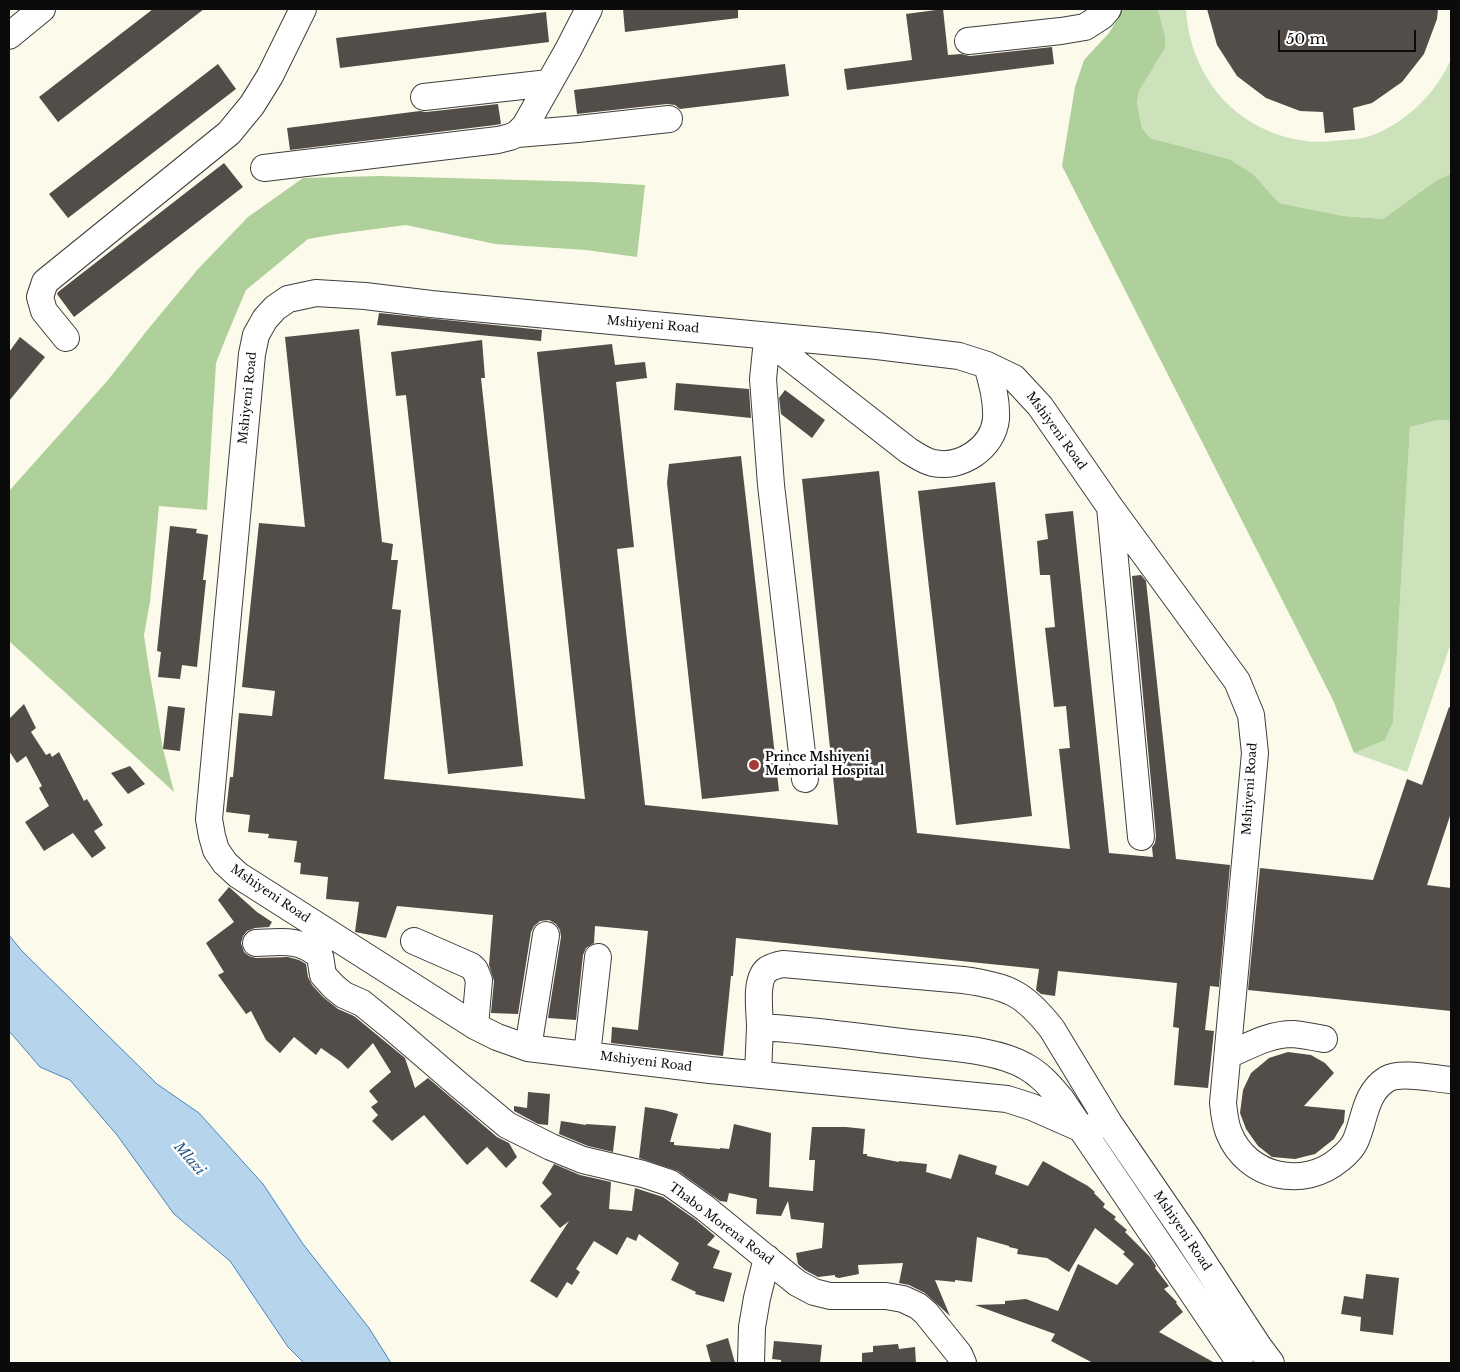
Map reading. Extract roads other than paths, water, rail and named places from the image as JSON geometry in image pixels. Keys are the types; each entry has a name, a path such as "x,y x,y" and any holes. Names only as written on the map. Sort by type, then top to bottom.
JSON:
{"street":[{"path":"9,36 42,9"},
{"path":"66,338 44,311 40,297 45,282 229,132 252,105 270,76 303,9"},
{"path":"517,134 525,126 589,9"},
{"path":"968,41 1085,27 1102,16 1108,9"},
{"path":"424,97 549,83"},
{"path":"264,168 462,145 498,140 517,134 669,119"},
{"name":"Mshiyeni Road","path":"1082,1129 1032,1106 1007,1099 758,1074 528,1048 497,1037 475,1026 225,864 216,850 209,819 222,668 252,354 256,335 265,319 275,308 288,299 316,293 364,296 765,338 877,346 959,356 987,365 1014,378 1040,406 1110,507 1237,681 1251,715 1255,753 1223,1103 1228,1133 1237,1148 1247,1160 1262,1169 1280,1176 1302,1176 1322,1171 1355,1144 1366,1106 1375,1090 1388,1079 1405,1076 1451,1080"},
{"path":"765,338 909,450 922,459 934,463 958,462 973,455 985,444 993,432 996,420 996,403 987,365"},
{"path":"765,338 763,379 769,466 805,779"},
{"path":"1110,507 1141,837"},
{"path":"528,1048 546,935"},
{"name":"Thabo Morena Road","path":"256,943 287,941 309,947 320,956 323,975 334,987 369,1008 506,1125 583,1160 643,1174 670,1184 705,1208 797,1283 814,1292 830,1296 886,1296 903,1299 918,1306 959,1354 963,1363"},
{"path":"414,941 471,966 475,970 478,980 475,1026"},
{"path":"587,1055 598,957"},
{"name":"Mshiyeni Road","path":"758,1074 759,986 764,973 769,968 783,964 990,984 1018,995 1029,1003 1052,1030 1109,1123 1271,1363"},
{"path":"760,1027 971,1051 1007,1059 1023,1065 1037,1074 1048,1084 1082,1129 1240,1363"},
{"path":"1228,1055 1260,1040 1279,1036 1293,1034 1324,1039"},
{"path":"1082,1129 1109,1123"},
{"path":"751,1363 754,1317 767,1258"}],"water":[{"name":"Mlazi","path":"9,935 21,950 157,1084 199,1113 263,1184 303,1244 369,1328 391,1363 304,1363 288,1347 230,1261 174,1214 117,1135 70,1080 40,1067 9,1031"}],"place":[{"name":"Prince Mshiyeni Memorial Hospital","path":"754,765"}]}
